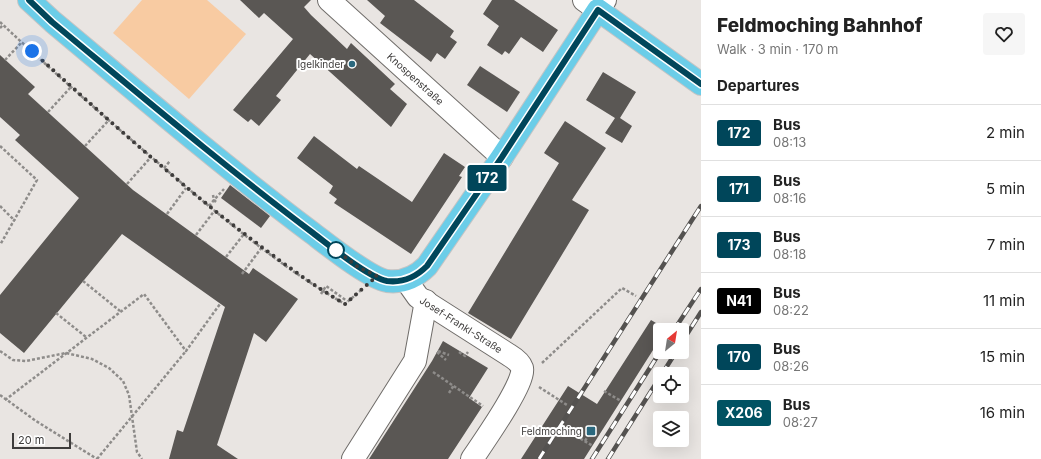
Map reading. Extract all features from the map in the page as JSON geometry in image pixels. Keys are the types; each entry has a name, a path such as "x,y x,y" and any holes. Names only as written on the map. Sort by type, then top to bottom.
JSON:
{"main road":[{"path":"35,2 227,168 358,267 386,281 406,280 418,275 427,266 502,157 596,3 701,84"}],"street":[{"name":"Knospenstraße","path":"329,0 502,157"},
{"name":"Josef-Frankl-Straße","path":"406,280 418,297 514,359 522,368 528,385"},
{"path":"353,459 415,361 426,301"},
{"path":"472,459 499,417 528,385"}],"path":[{"path":"0,22 186,188 322,293 345,304 377,276"},
{"path":"0,28 3,25"},
{"path":"5,60 22,42"},
{"path":"48,112 72,87"},
{"path":"85,146 109,120"},
{"path":"0,146 37,180 0,245"},
{"path":"127,184 151,157"},
{"path":"164,168 170,161"},
{"path":"167,214 186,188"},
{"path":"209,206 215,201 223,189"},
{"path":"213,196 215,201"},
{"path":"0,206 15,221"},
{"path":"196,235 214,210"},
{"path":"226,257 244,234"},
{"path":"242,274 262,247"},
{"path":"83,281 120,311"},
{"path":"322,293 326,286 348,301"},
{"path":"543,361 622,288 636,296"},
{"path":"5,400 144,294 186,351"},
{"path":"0,395 36,422 97,459 186,351 220,304"},
{"path":"56,313 86,338"},
{"path":"0,351 13,360 26,361 66,353 92,359 109,368 123,381 129,395 137,452 142,459"},
{"path":"437,351 446,360"},
{"path":"459,352 466,356 468,351"},
{"path":"431,371 454,385 499,417"},
{"path":"449,393 454,385"},
{"path":"528,385 568,405"},
{"path":"604,391 621,401"},
{"path":"576,436 593,446"},
{"path":"585,441 588,436"}],"shaded area":[{"path":"142,0 207,0 246,34 189,99 113,33"}],"building":[{"path":"240,0 311,0 304,7 311,15 347,49 351,43 395,84 390,89 407,104 391,127 310,54 276,96 281,100 259,126 251,119 248,122 233,110 293,39 264,13 259,18"},
{"path":"367,0 414,0 454,31 450,37 457,42 445,59 437,53 431,62 380,23 385,16"},
{"path":"492,0 514,0 558,30 543,52 521,37 509,54 505,51 502,55 487,45 499,26 483,14"},
{"path":"0,55 35,87 28,94 133,190 249,274 253,268 298,299 266,342 254,333 217,445 238,459 169,459 177,430 183,432 225,307 122,234 24,353 0,333 0,295 79,198 15,140 20,135 0,117"},
{"path":"480,66 520,92 507,112 467,85"},
{"path":"603,72 636,92 620,118 632,126 622,143 605,133 615,118 586,100"},
{"path":"565,121 606,148 572,200 589,210 511,339 468,313 559,163 544,153"},
{"path":"314,136 357,169 359,166 412,202 444,153 465,167 459,176 462,177 411,254 334,203 337,199 329,193 333,186 297,158"},
{"path":"230,185 270,216 261,228 221,198"},
{"path":"651,320 656,323 653,323 653,350 584,459 521,459 568,386 597,404"},
{"path":"443,341 488,368 469,398 482,407 448,459 369,459 432,361"}],"railway":[{"path":"539,459 701,206"},
{"path":"679,323 701,289"},
{"path":"689,331 701,312"},
{"path":"592,459 656,359"},
{"path":"666,367 672,359"},
{"path":"608,459 653,388"}],"bus line":[{"name":"172","path":"29,0 52,22 227,168 358,267 386,281 406,280 418,275 427,266 502,157 598,10 701,84"}],"place":[{"name":"Igelkinder","path":"352,64"},
{"name":"Feldmoching","path":"591,431"}],"route":[{"path":"32,51 186,188 322,291 345,304 377,276 358,267 336,250"}]}
